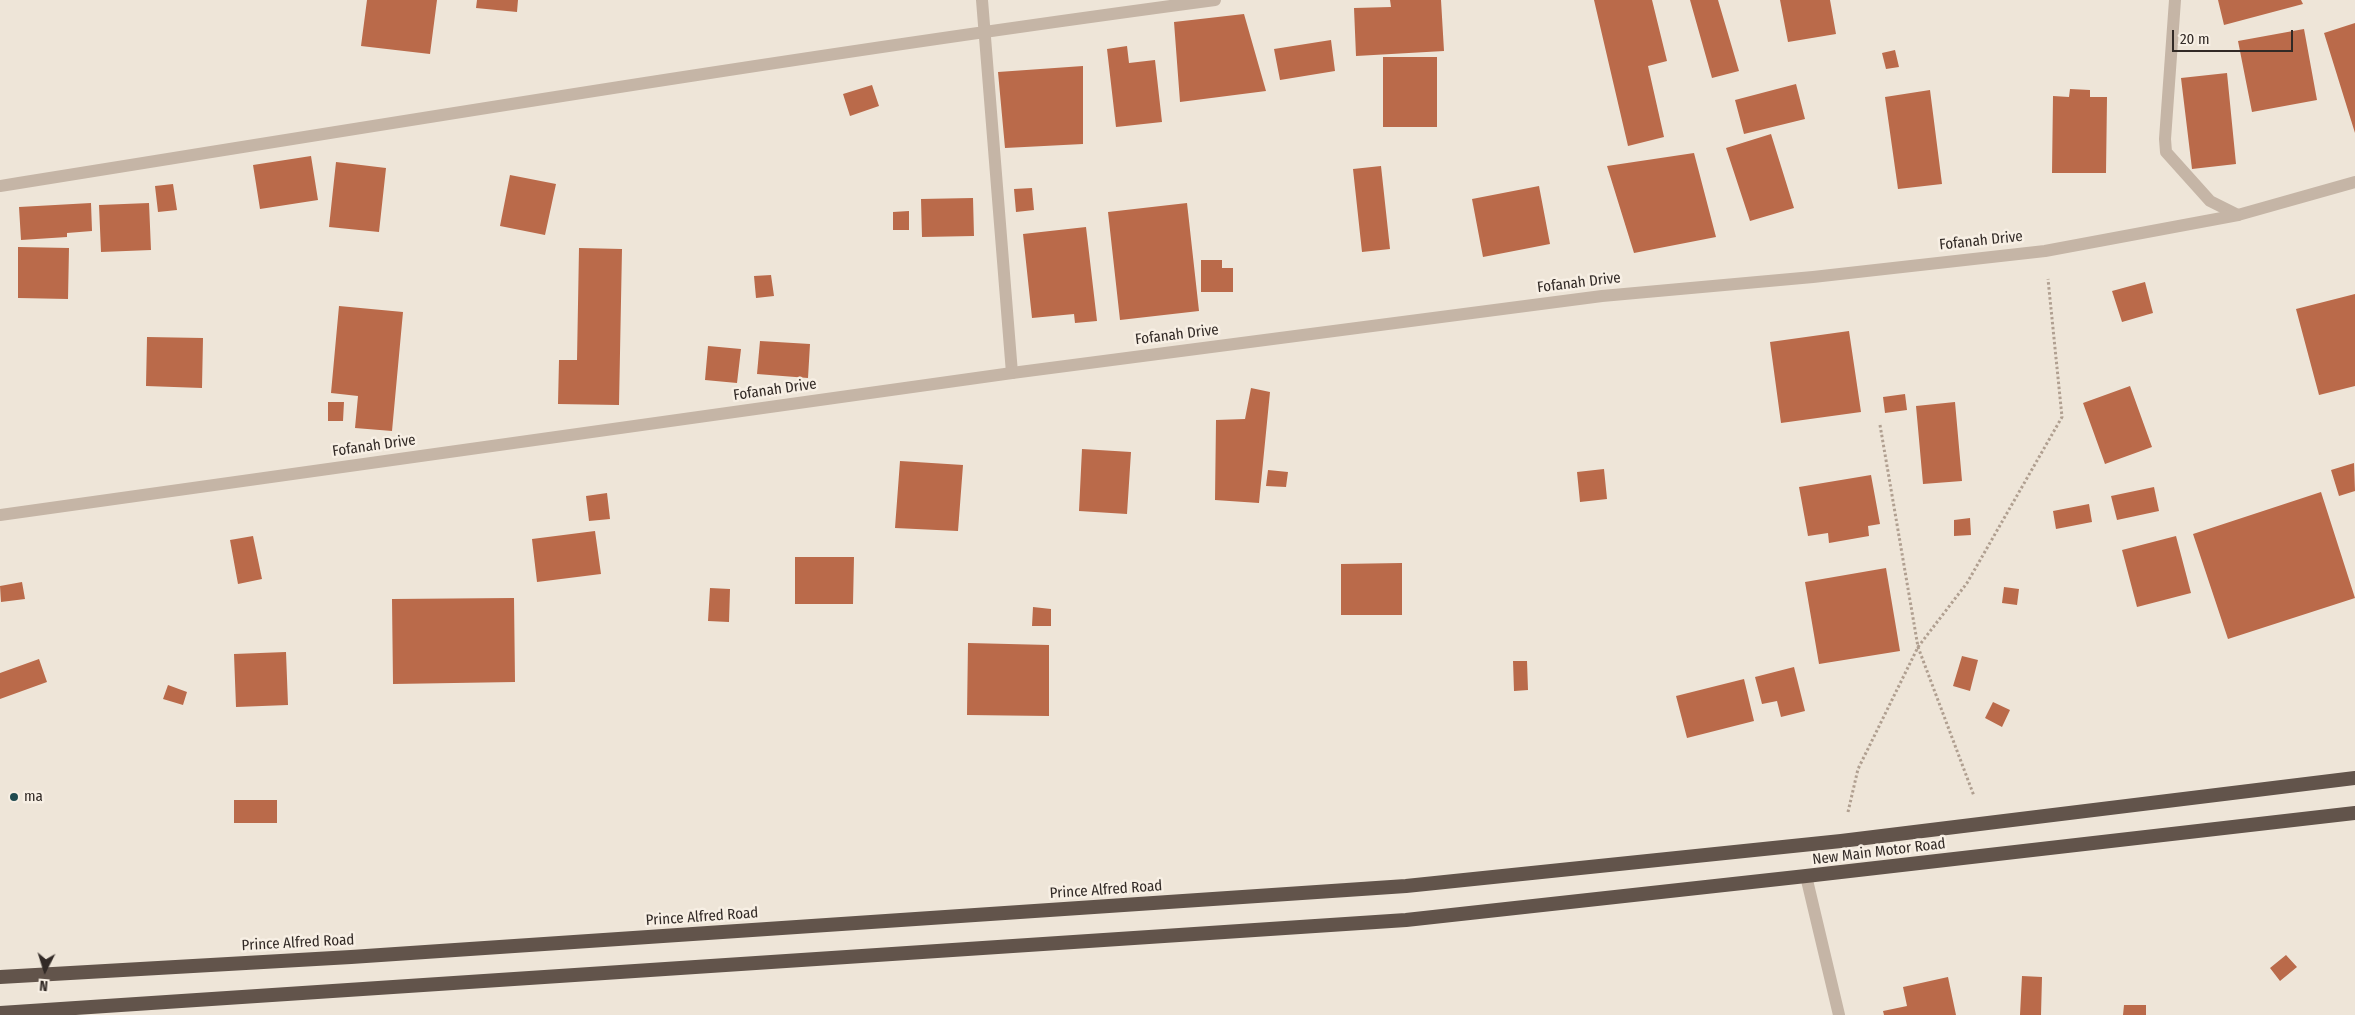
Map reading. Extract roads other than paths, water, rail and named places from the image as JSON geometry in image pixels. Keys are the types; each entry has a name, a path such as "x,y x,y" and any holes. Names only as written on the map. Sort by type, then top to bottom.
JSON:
{"highway":[{"name":"New Main Motor Road","path":"1406,886 1841,841 2355,778"},
{"name":"New Main Motor Road","path":"0,1013 1406,920 2355,813"},
{"name":"Prince Alfred Road","path":"0,977 361,956 1406,886"}],"street":[{"path":"982,0 1012,373"},
{"path":"0,186 710,71 1215,0"},
{"path":"2175,0 2165,139 2166,152 2210,201 2238,215"},
{"name":"Fofanah Drive","path":"0,515 1012,373 1602,296 1813,277 2045,251 2238,215 2355,182"},
{"path":"1806,876 1839,1015"}],"place":[{"name":"ma","path":"14,797"}]}
